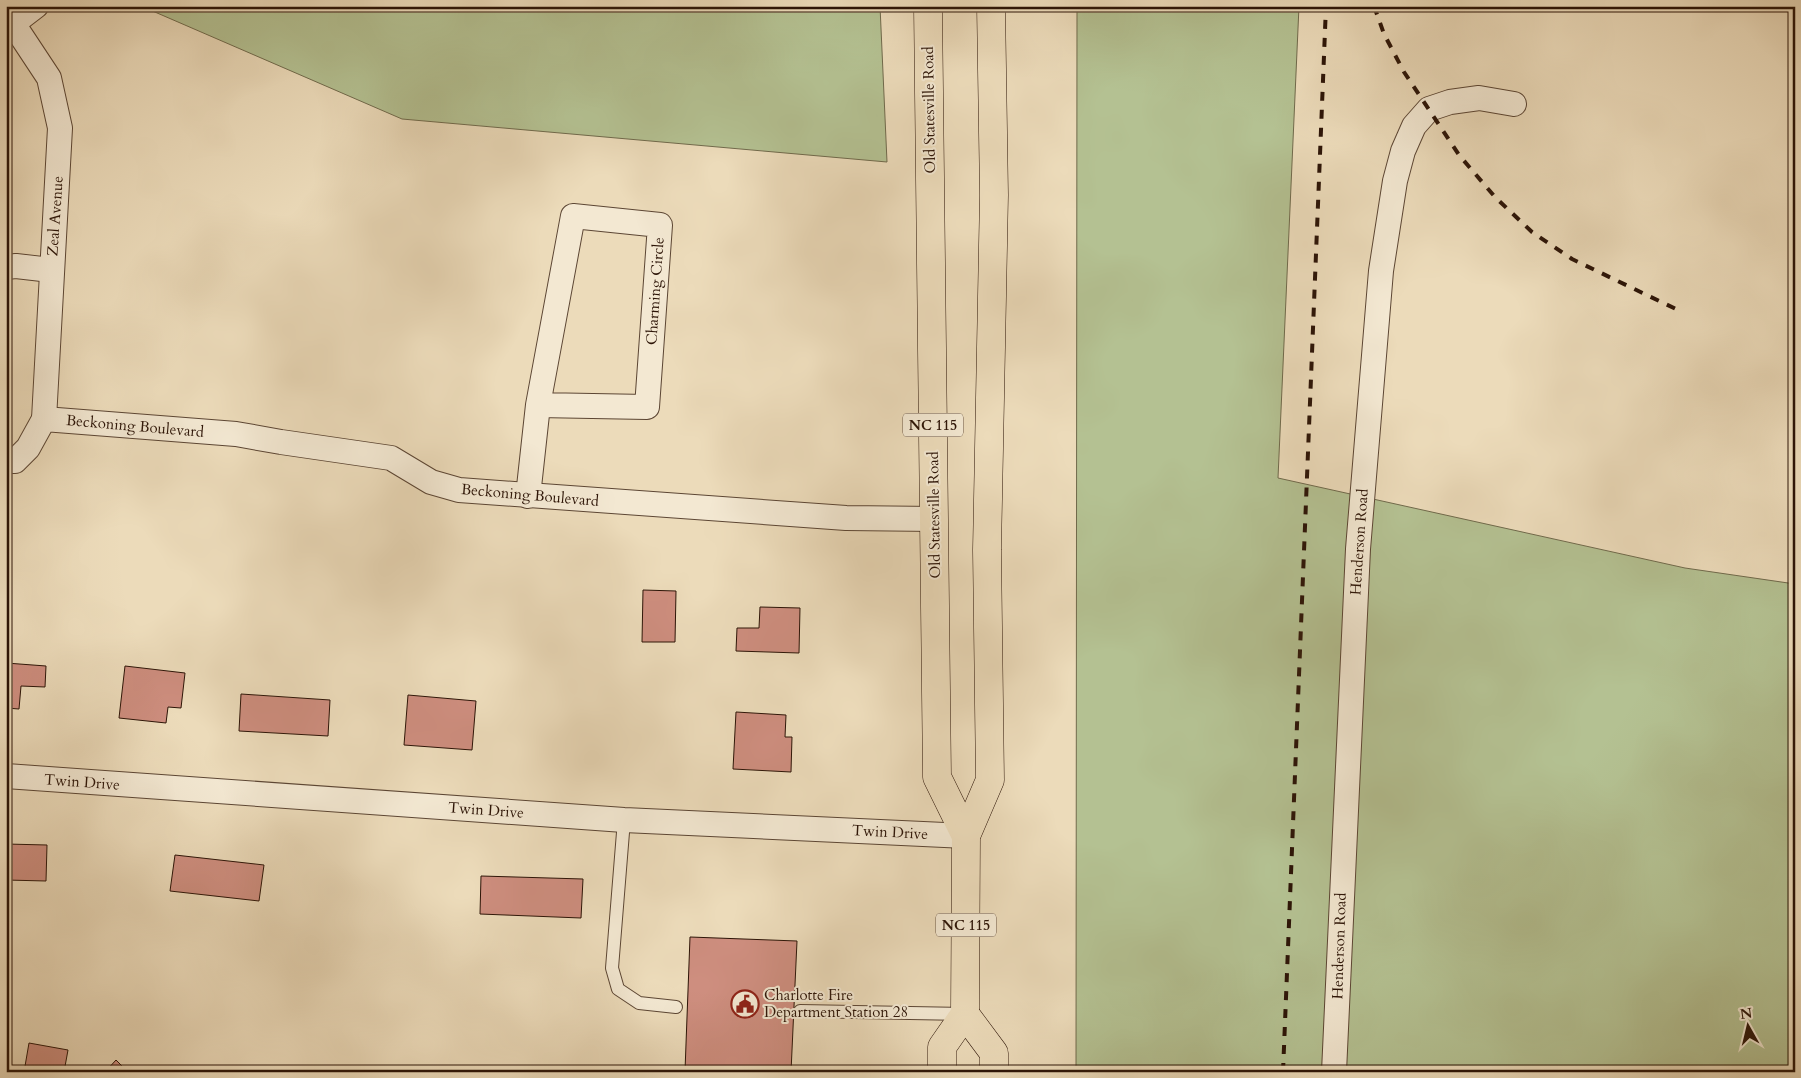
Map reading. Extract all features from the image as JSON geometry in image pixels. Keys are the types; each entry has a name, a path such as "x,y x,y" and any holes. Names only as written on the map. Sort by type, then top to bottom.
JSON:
{"main road":[{"name":"Old Statesville Road","path":"928,6 937,777 966,836"},
{"name":"Old Statesville Road","path":"965,1014 966,836 990,780 987,550 994,195 991,6"},
{"path":"942,1072 942,1047 965,1014 994,1053 994,1072"}],"street":[{"path":"10,27 36,6"},
{"name":"Zeal Avenue","path":"10,27 49,78 60,128 44,419"},
{"name":"Henderson Road","path":"1334,1072 1358,549 1381,272 1395,181 1403,151 1414,126 1429,109 1450,102 1479,98 1514,104"},
{"name":"Charming Circle","path":"528,496 538,405 573,216 660,225 647,407 538,405"},
{"path":"6,268 16,266 51,270"},
{"name":"Beckoning Boulevard","path":"6,461 15,461 28,448 44,419 236,434 391,458 430,482 459,490 846,518 935,519"},
{"name":"Twin Drive","path":"6,776 624,820 966,836"}],"lane":[{"path":"624,820 612,968 618,989 639,1003 676,1007"},
{"path":"800,1011 965,1014"}],"green space":[{"path":"141,6 880,6 887,162 402,119"},
{"path":"1077,6 1299,6 1278,478 1685,568 1795,584 1795,1072 1076,1072"}],"building":[{"path":"643,590 676,591 675,642 642,642"},
{"path":"760,607 800,608 799,653 736,651 737,628 759,628"},
{"path":"6,663 46,666 45,687 21,686 19,709 6,708"},
{"path":"125,666 185,673 181,708 168,707 166,723 119,718"},
{"path":"241,694 330,700 328,736 239,731"},
{"path":"408,695 476,701 472,750 404,745"},
{"path":"736,712 786,715 785,737 792,737 791,772 733,769"},
{"path":"6,844 47,845 46,881 6,880"},
{"path":"175,855 264,865 259,901 170,891"},
{"path":"481,876 583,879 581,918 480,914"},
{"path":"690,937 797,941 791,1072 685,1071"},
{"path":"29,1043 68,1050 64,1072 24,1072"},
{"path":"116,1060 128,1072 105,1072"}],"railway":[{"path":"1283,1072 1326,6"},
{"path":"1374,6 1384,34 1404,72 1459,155 1495,197 1532,232 1572,259 1680,311"}],"place":[{"name":"Charlotte Fire Department Station 28","path":"745,1004"}]}
